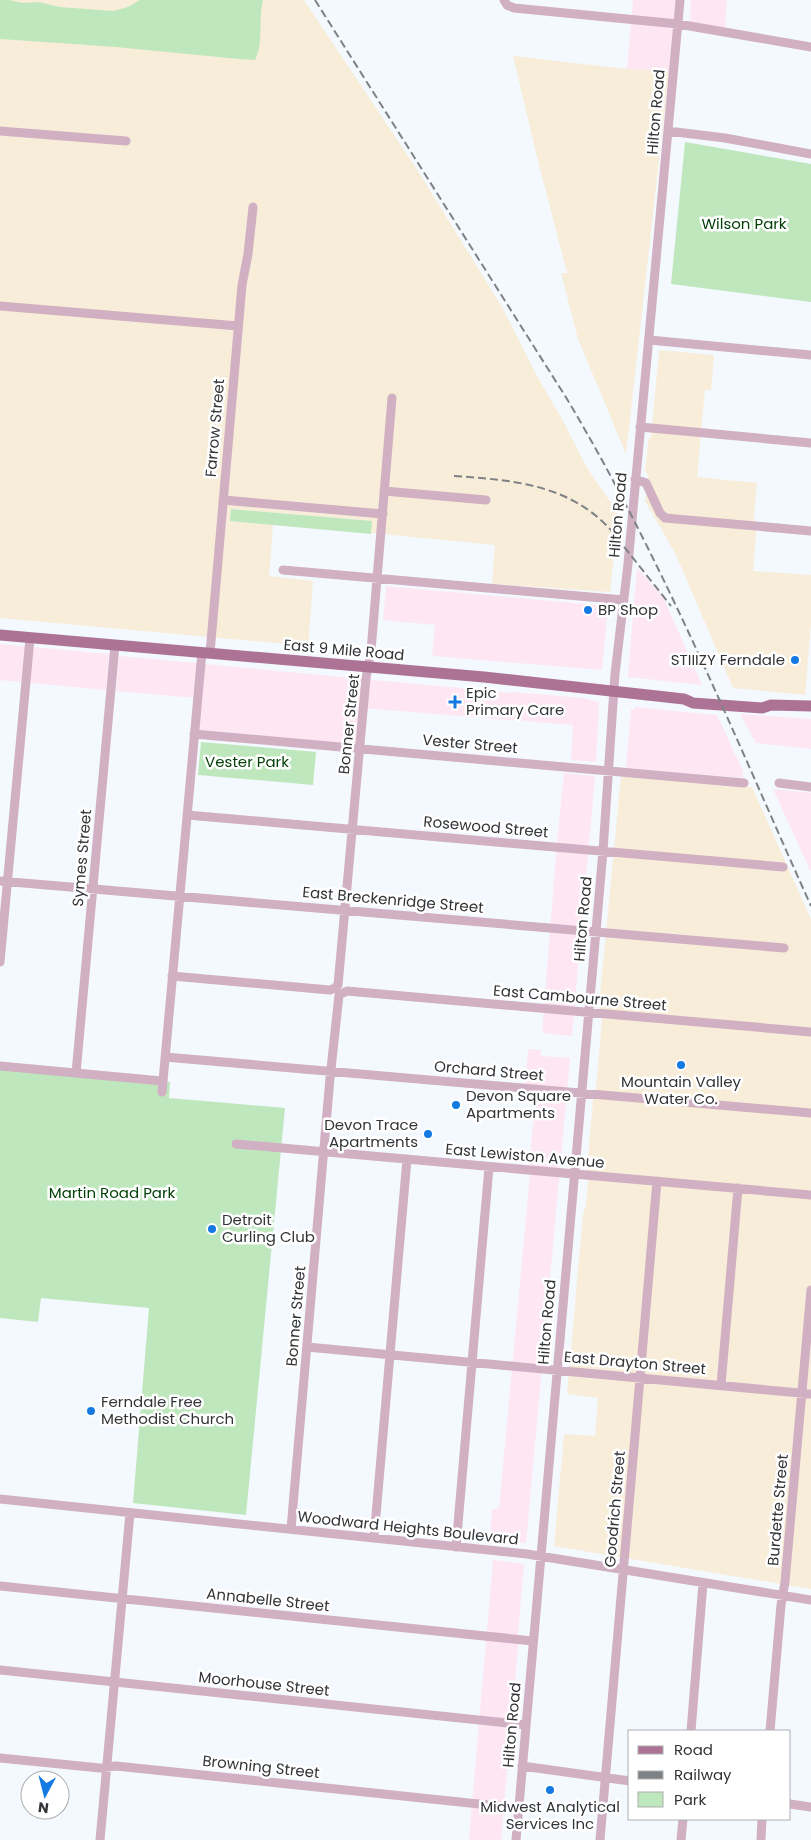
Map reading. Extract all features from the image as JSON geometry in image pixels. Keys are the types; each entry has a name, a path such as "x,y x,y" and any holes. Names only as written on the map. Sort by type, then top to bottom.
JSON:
{"main road":[{"name":"East 9 Mile Road","path":"0,635 368,667 614,691 684,699 693,703 762,708 771,705 811,706"}],"street":[{"path":"504,0 510,7 678,24 811,47"},
{"name":"Hilton Road","path":"516,1840 610,770 614,691 636,479 680,0"},
{"path":"668,130 725,138 811,154"},
{"path":"0,131 126,141"},
{"name":"Farrow Street","path":"162,1092 194,734 206,653 223,500 242,285 248,254 253,207"},
{"path":"0,306 238,326"},
{"path":"649,340 811,355"},
{"name":"Bonner Street","path":"172,976 333,989 337,987 339,982 392,398"},
{"path":"640,427 811,443"},
{"path":"636,479 646,483 660,513 666,518 811,531"},
{"path":"384,491 486,500"},
{"path":"223,500 382,514"},
{"path":"283,570 624,600"},
{"path":"0,962 4,881 30,638"},
{"name":"Symes Street","path":"76,1073 115,645"},
{"name":"Vester Street","path":"194,734 744,783"},
{"path":"779,784 811,787"},
{"name":"Rosewood Street","path":"187,815 783,867"},
{"name":"East Breckenridge Street","path":"4,881 784,948"},
{"name":"Bonner Street","path":"290,1530 338,997 341,993 347,991"},
{"name":"East Cambourne Street","path":"347,991 811,1032"},
{"name":"Orchard Street","path":"165,1057 811,1113"},
{"path":"0,1066 162,1081"},
{"name":"East Lewiston Avenue","path":"236,1144 811,1195"},
{"path":"374,1538 407,1159"},
{"path":"456,1546 489,1167"},
{"name":"Goodrich Street","path":"600,1840 658,1182"},
{"path":"721,1385 738,1188"},
{"name":"Burdette Street","path":"770,1730 780,1609 785,1582 806,1393 811,1290"},
{"name":"East Drayton Street","path":"307,1348 806,1393"},
{"name":"Woodward Heights Boulevard","path":"0,1499 540,1556 811,1600"},
{"path":"100,1840 130,1513"},
{"path":"691,1730 703,1583"},
{"name":"Annabelle Street","path":"0,1586 533,1641"},
{"name":"Moorhouse Street","path":"0,1670 526,1725"},
{"name":"Browning Street","path":"0,1758 97,1768 107,1766 518,1808"},
{"path":"522,1766 628,1781"},
{"path":"791,1804 811,1808"},
{"path":"681,1840 683,1820"},
{"path":"760,1840 762,1820"}],"shaded area":[{"path":"0,0 304,0 418,171 502,307 587,468 618,513 610,592 492,584 495,545 371,533 371,521 231,509 230,521 273,525 269,576 313,581 308,646 0,618"},
{"path":"633,0 675,0 669,72 627,69"},
{"path":"691,0 727,0 725,31 690,24"},
{"path":"513,56 669,72 626,454 578,339 561,273 567,273"},
{"path":"659,350 714,355 711,390 705,390 697,477 757,483 753,571 811,575 811,622 805,695 733,688 676,555 645,501 648,475 645,471 649,438 651,438"},
{"path":"637,568 663,597 702,685 628,677"},
{"path":"386,586 608,606 602,670 432,656 435,625 383,620"},
{"path":"0,644 109,654 106,690 0,680"},
{"path":"119,656 582,698 599,703 596,762 571,760 573,725 363,708 359,745 195,729 197,698 116,691"},
{"path":"634,707 717,715 743,771 743,778 626,768 631,709 634,710"},
{"path":"740,714 811,719 811,749 756,743"},
{"path":"564,773 595,776 572,1036 542,1033"},
{"path":"621,776 752,787 811,919 811,1589 554,1546 564,1434 595,1436 598,1398 567,1394 583,1214 586,1206 593,1100 596,1087 602,1021 599,1006"},
{"path":"773,789 811,793 811,872"},
{"path":"528,1049 541,1050 541,1056 570,1058 526,1543 490,1539 492,1509 499,1509 530,1174 536,1094 525,1093"},
{"path":"493,1560 524,1564 518,1648 501,1840 469,1840"}],"green space":[{"path":"0,0 23,3 39,2 59,7 113,11 128,7 140,0 263,0 258,53 255,60 116,47 0,39"},
{"name":"Wilson Park","path":"685,142 811,164 811,302 671,284"},
{"path":"231,509 372,521 371,534 230,521"},
{"name":"Vester Park","path":"201,742 316,752 313,785 198,775"},
{"name":"Martin Road Park","path":"0,1066 170,1082 169,1098 285,1108 246,1515 133,1503 149,1308 41,1298 38,1322 0,1318"}],"railway":[{"path":"315,0 567,399 602,460 635,522 696,649 811,906"},
{"path":"454,476 497,480 538,487 576,502 594,514 610,529 671,606"}],"place":[{"name":"BP Shop","path":"588,610"},
{"name":"STIIIZY Ferndale","path":"795,660"},
{"name":"Epic Primary Care","path":"455,702"},
{"name":"Mountain Valley Water Co.","path":"681,1065"},
{"name":"Devon Square Apartments","path":"456,1105"},
{"name":"Devon Trace Apartments","path":"428,1134"},
{"name":"Detroit Curling Club","path":"212,1229"},
{"name":"Ferndale Free Methodist Church","path":"91,1411"},
{"name":"Midwest Analytical Services Inc","path":"550,1790"}]}
